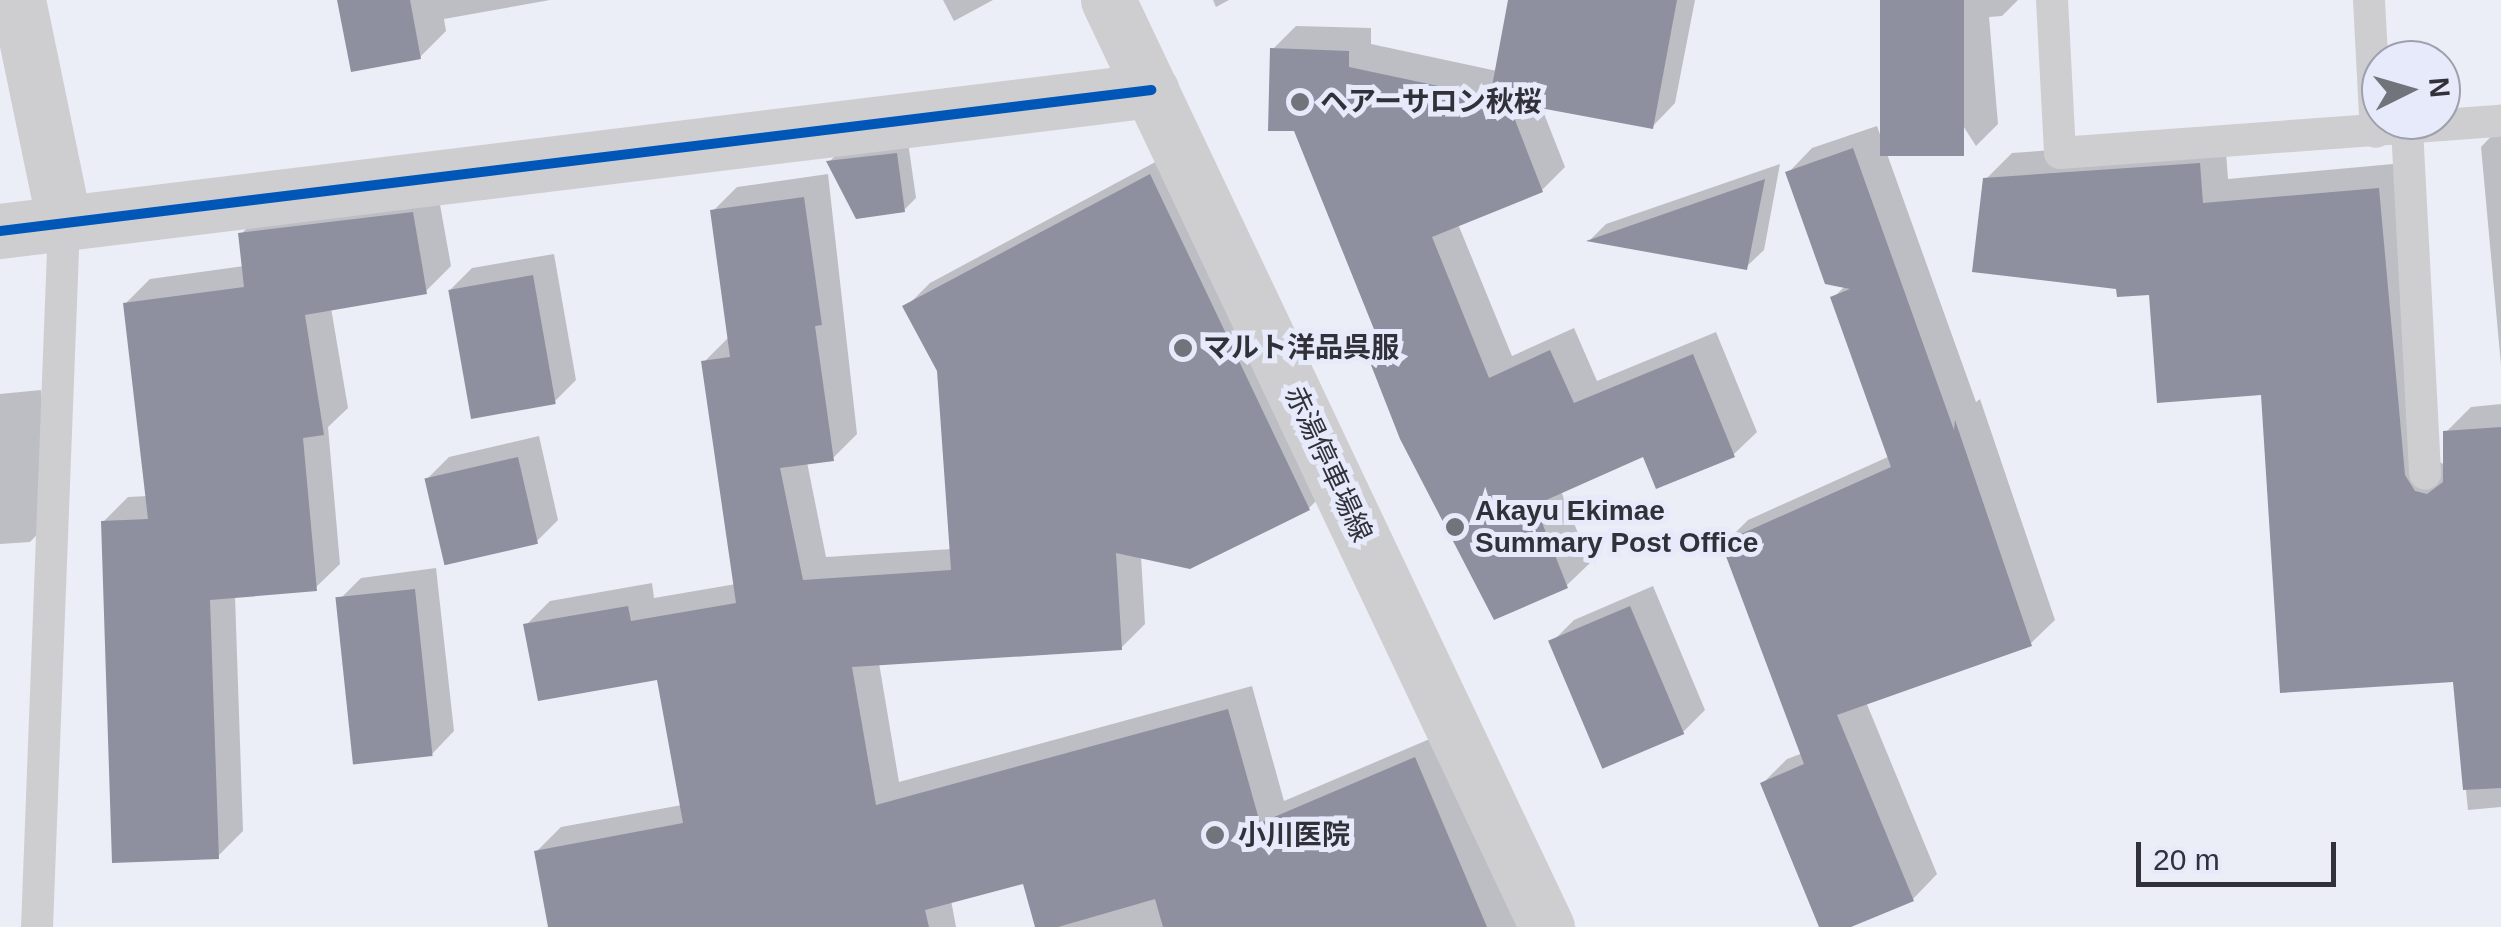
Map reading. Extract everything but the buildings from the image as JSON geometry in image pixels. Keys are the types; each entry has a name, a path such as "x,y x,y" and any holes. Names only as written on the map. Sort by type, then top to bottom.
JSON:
{"street":[{"path":"18,0 64,223"},
{"name":"赤湯停車場線","path":"1108,0 1547,927"},
{"path":"0,231 1151,90"}],"lane":[{"path":"2052,0 2060,154 2361,132"},
{"path":"2370,0 2376,40"},
{"path":"2461,124 2501,121"},
{"path":"2392,140 2425,474"},
{"path":"38,927 64,223"}],"cycle path":[{"path":"0,231 1151,90"}],"place":[{"name":"ヘアーサロン秋桜","path":"1300,102"},
{"name":"マルト洋品呉服","path":"1183,348"},
{"name":"Akayu Ekimae Summary Post Office","path":"1455,527"},
{"name":"小川医院","path":"1215,835"}]}
